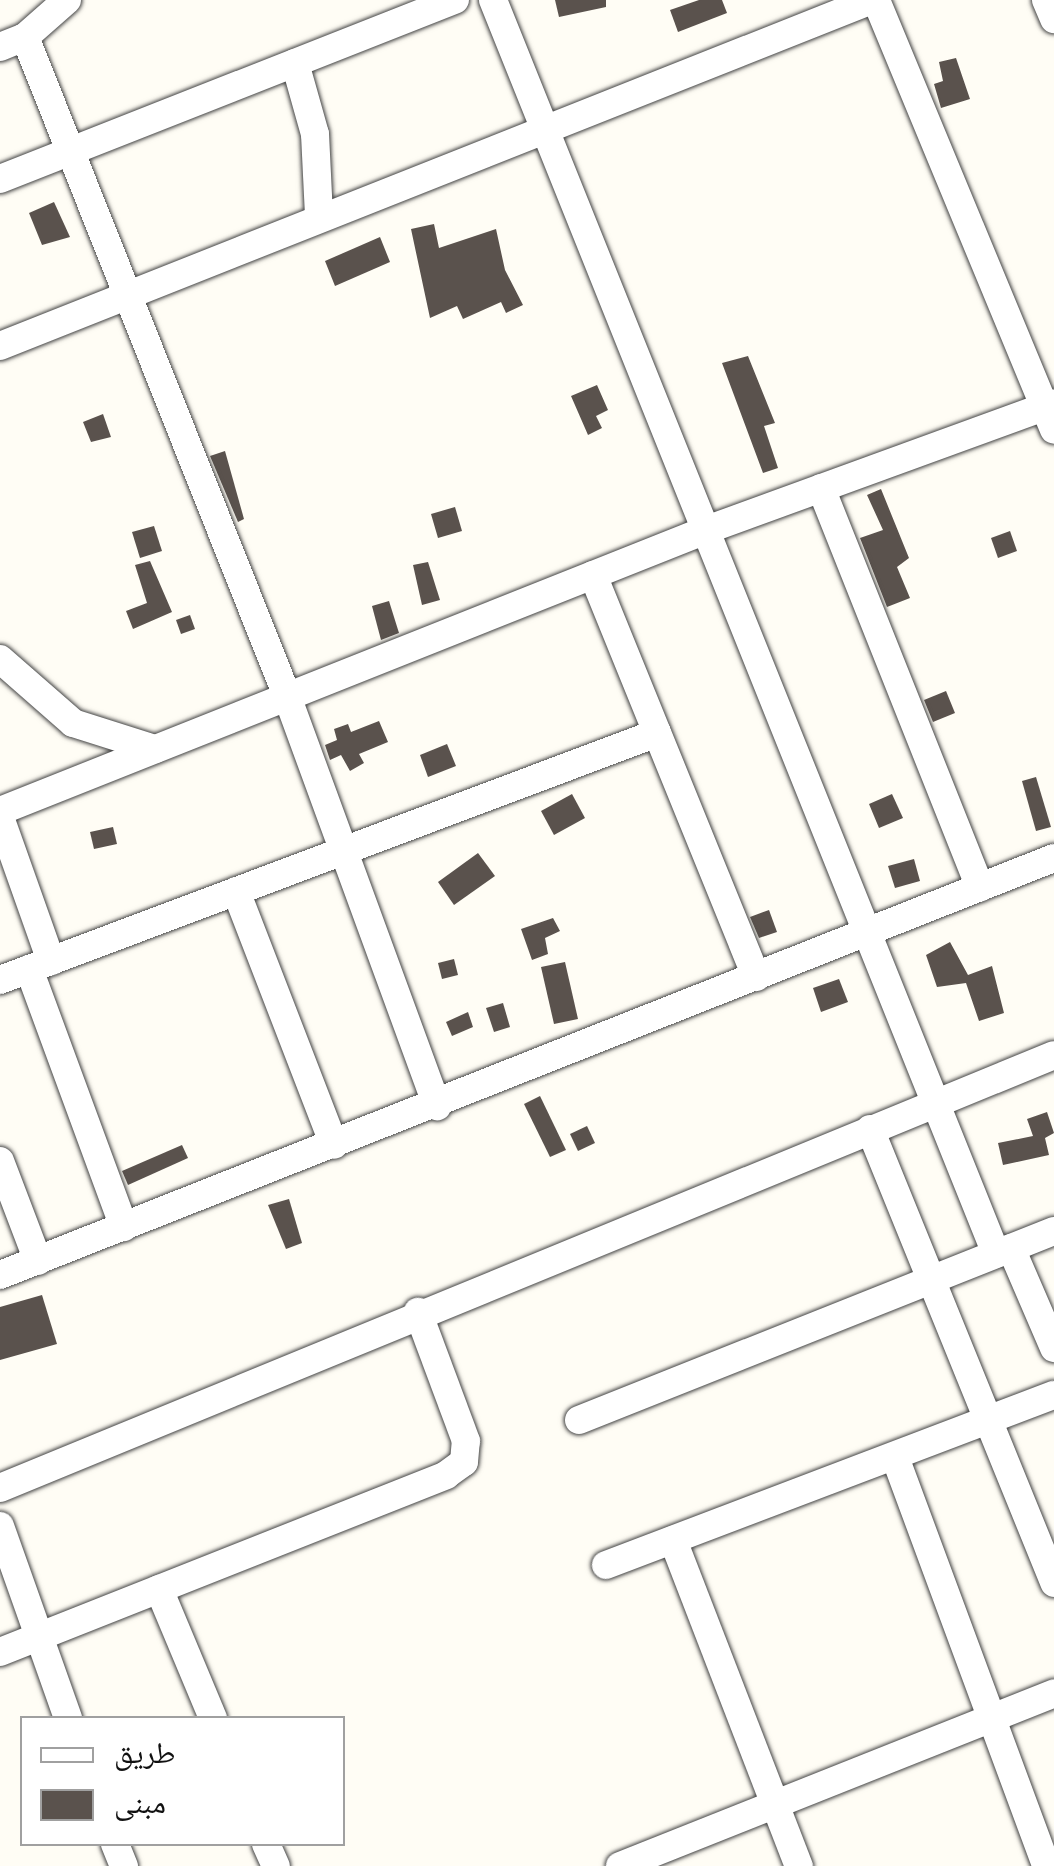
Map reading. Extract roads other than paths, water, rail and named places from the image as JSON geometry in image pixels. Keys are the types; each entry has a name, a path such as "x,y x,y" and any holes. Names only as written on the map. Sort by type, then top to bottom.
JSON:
{"street":[{"path":"67,0 12,42 70,152 288,696 437,1106"},
{"path":"0,179 455,0"},
{"path":"493,0 868,932 932,1103 1054,1348"},
{"path":"0,346 543,125 874,0 1051,414 706,530 0,814 40,965 124,1227"},
{"path":"1046,0 1054,18"},
{"path":"294,63 314,134 319,216"},
{"path":"822,488 980,887"},
{"path":"593,574 756,977"},
{"path":"0,659 73,723 156,749"},
{"path":"0,980 656,732"},
{"path":"0,1275 437,1106 1054,858"},
{"path":"236,891 334,1146"},
{"path":"0,1488 418,1312 1054,1055"},
{"path":"870,1129 1054,1583"},
{"path":"0,1161 38,1260"},
{"path":"579,1420 1054,1230"},
{"path":"0,1652 446,1475 464,1462 466,1441 418,1312"},
{"path":"606,1565 1054,1395"},
{"path":"895,1457 1046,1866"},
{"path":"0,1526 67,1716"},
{"path":"673,1540 798,1866"},
{"path":"158,1589 212,1716"},
{"path":"620,1866 1054,1693"}]}
